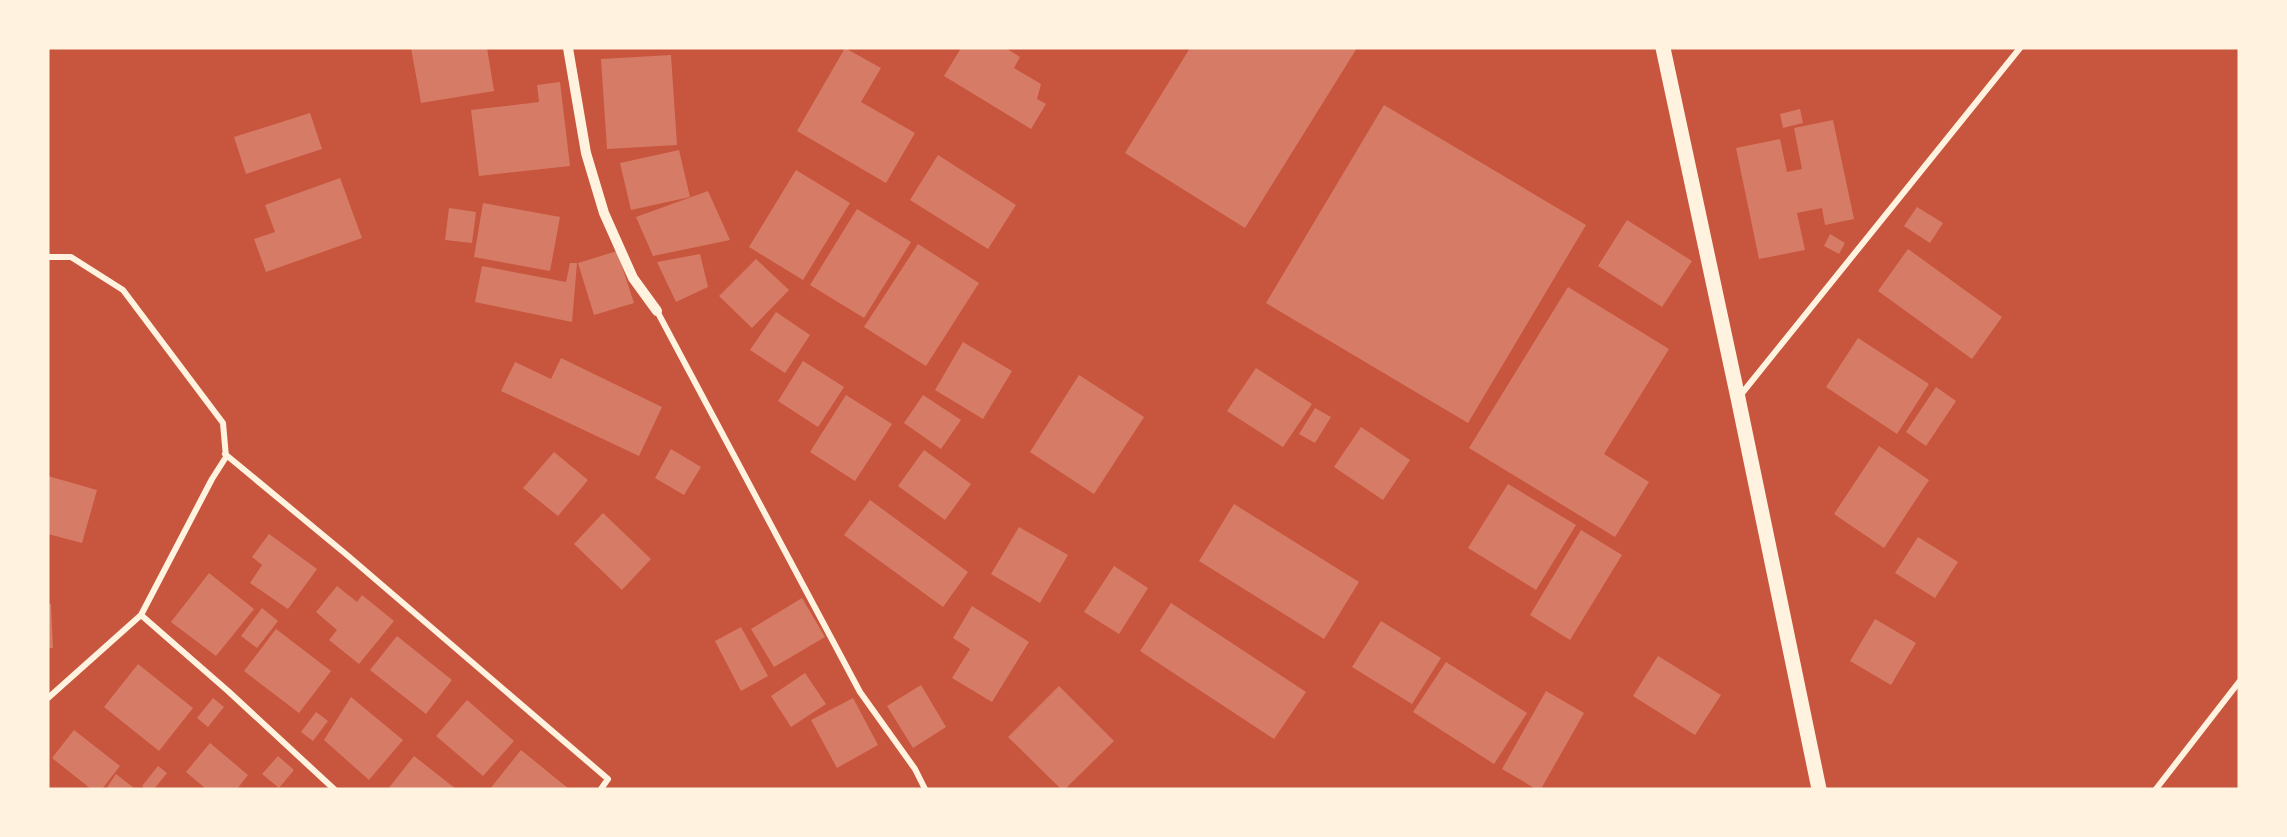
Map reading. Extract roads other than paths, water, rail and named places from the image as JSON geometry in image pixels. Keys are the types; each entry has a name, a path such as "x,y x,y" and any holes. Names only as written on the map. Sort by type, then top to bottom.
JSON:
{"main road":[{"path":"1663,48 1819,789"}],"street":[{"path":"568,48 586,153 604,213 633,278 657,310 860,692 915,768 925,789"},
{"path":"1738,398 2019,48"},
{"path":"48,257 71,257 123,290 223,423 225,454 141,615 48,698"},
{"path":"225,454 347,555 608,779 601,789"},
{"path":"141,615 228,691 334,789"},
{"path":"2156,789 2239,682"}]}
